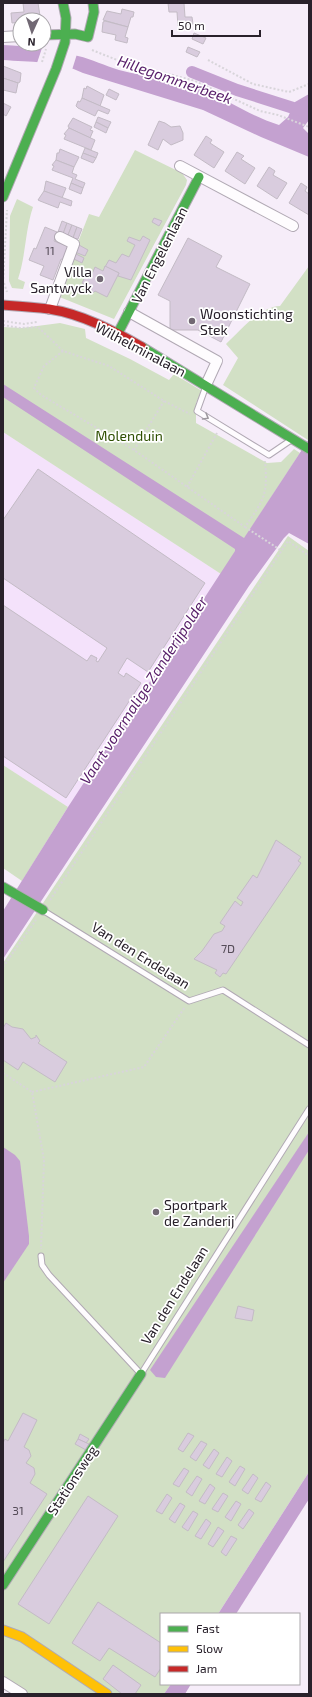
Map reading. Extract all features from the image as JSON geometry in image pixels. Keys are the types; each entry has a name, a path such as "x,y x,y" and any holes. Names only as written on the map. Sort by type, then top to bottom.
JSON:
{"street":[{"path":"3,197 56,69 65,35 66,18 63,3"},
{"path":"52,35 75,34 88,37 94,12 93,3"},
{"path":"180,166 292,226"},
{"name":"Van Engelenlaan","path":"118,334 199,177"},
{"path":"50,309 74,244 60,237"},
{"name":"Wilhelminalaan","path":"3,305 50,309 92,322 118,334 206,385 305,446"},
{"name":"Wilhelminalaan","path":"130,312 217,361 206,385"},
{"name":"Van den Endelaan","path":"5,888 43,910"},
{"name":"Stationsweg","path":"3,1585 141,1374"},
{"path":"3,1630 22,1637 107,1694"},
{"path":"3,1682 22,1694"}],"lane":[{"name":"Wilhelminalaan","path":"197,411 206,385"},
{"path":"197,411 269,455 293,439"},
{"name":"Van den Endelaan","path":"43,910 189,1001 223,990 309,1046"},
{"name":"Van den Endelaan","path":"141,1374 309,1109"},
{"path":"41,1256 42,1265 49,1275 141,1374"}],"path":[{"path":"88,48 117,60 195,81 260,111 309,127"},
{"path":"41,64 45,52"},
{"path":"208,60 253,84 289,92 309,84"},
{"path":"3,325 20,328 38,327 63,351 110,366 164,401 192,416 197,411"},
{"path":"63,351 44,366 34,388 41,395 134,450 280,550"},
{"path":"134,450 164,401"},
{"path":"187,487 217,433 223,436"},
{"path":"245,527 264,500 267,483 265,461 259,457"},
{"path":"3,967 43,910 280,550 288,541 309,556"},
{"path":"3,1073 32,1092 144,1067 189,1001"},
{"path":"32,1092 44,1160 41,1256"}],"shaded area":[{"path":"3,45 12,46 12,52 52,52 52,50 69,54 119,70 171,80 202,89 259,118 279,125 288,117 295,102 309,94 309,120 303,128 309,134 309,157 203,110 74,69 54,64 3,60"},
{"path":"3,384 244,538 309,439 309,544 289,533 284,538 249,586 3,959 3,911 68,807 235,549 3,397"},
{"path":"3,432 221,574 68,807 3,765"},
{"path":"309,1132 309,1150 165,1378 156,1377 150,1370"},
{"path":"3,1147 15,1155 20,1161 29,1244 3,1283"},
{"path":"309,1472 309,1499 237,1613 219,1613"},
{"path":"170,1685 190,1685 185,1694 164,1694"}],"green space":[{"path":"135,150 182,173 187,180 186,185 114,319 57,296 89,214 99,217"},
{"path":"17,199 33,207 28,225 23,261 18,279 25,282 23,289 12,288 9,281 10,216"},
{"path":"309,266 308,440 223,385 238,358 226,344 257,315 272,307 280,306"},
{"name":"Molenduin","path":"60,323 85,329 86,338 169,380 174,374 202,391 196,403 196,423 267,463 281,462 294,449 300,453 221,574 3,432 3,327 22,328"},
{"name":"Sportpark de Zanderij","path":"288,536 309,551 309,1472 219,1613 160,1613 160,1685 170,1685 164,1694 19,1694 3,1684 3,963"},
{"path":"3,765 68,807 22,881 3,868"}],"pier":[{"path":"52,50 77,54 72,70 37,63 41,52 52,52"}],"building":[{"path":"23,3 38,3 39,12 24,12"},
{"path":"168,3 184,3 185,17 192,17 193,24 178,26 177,12 169,12"},
{"path":"122,9 134,12 128,27 103,20 107,11 121,14"},
{"path":"105,21 128,27 125,37 128,38 127,43 115,40 116,35 102,32 103,22"},
{"path":"194,33 206,38 203,44 192,39"},
{"path":"188,47 200,52 197,57 186,52"},
{"path":"3,66 21,73 20,82 18,83 3,78"},
{"path":"3,78 18,83 16,93 3,90"},
{"path":"87,86 104,95 100,106 82,98 84,88 86,89"},
{"path":"109,89 119,94 116,100 106,95"},
{"path":"82,98 110,110 108,114 98,110 95,116 78,108 76,106 78,101 80,102"},
{"path":"3,103 11,107 6,116 3,114"},
{"path":"98,117 111,122 108,128 96,122"},
{"path":"73,118 92,127 90,130 93,131 90,138 69,128 68,126"},
{"path":"159,121 171,127 180,126 183,133 183,140 171,145 163,139 158,150 148,145"},
{"path":"96,122 108,128 106,133 94,127"},
{"path":"69,128 95,140 91,150 64,139 66,135 64,134"},
{"path":"206,136 212,140 210,143 224,152 214,168 194,155"},
{"path":"85,148 98,153 96,158 83,153"},
{"path":"60,149 79,157 74,167 56,160 57,153 59,153"},
{"path":"237,152 244,156 241,159 255,168 245,184 225,171"},
{"path":"83,153 96,158 93,163 81,158"},
{"path":"56,160 74,167 72,173 77,175 75,179 85,183 83,188 71,183 73,178 52,170 54,166 52,165"},
{"path":"269,167 275,171 273,175 287,183 277,199 257,186"},
{"path":"46,181 66,188 62,198 44,191"},
{"path":"71,183 83,188 81,194 69,189"},
{"path":"301,183 307,187 305,191 309,194 309,215 289,203"},
{"path":"44,191 72,201 71,206 60,202 58,208 38,200"},
{"path":"154,218 162,221 159,226 152,222"},
{"path":"62,221 67,223 63,234 58,232"},
{"path":"67,223 72,225 68,235 63,234"},
{"path":"72,225 77,227 73,238 68,235"},
{"path":"45,227 57,232 54,241 69,247 64,260 61,259 53,280 40,275 44,266 29,260 34,248 36,249"},
{"path":"77,227 82,229 78,239 73,238"},
{"path":"143,236 150,240 131,280 118,276 119,273 105,267 109,260 116,263 122,254 129,257 135,245 127,241 129,237 140,241"},
{"path":"188,238 222,256 216,267 250,284 221,342 198,330 170,330 170,301 158,295"},
{"path":"79,245 88,250 85,256 75,252"},
{"path":"74,253 84,258 82,263 72,258"},
{"name":"Villa Santwyck","path":"105,266 119,273 107,297 95,291 93,293 89,292 88,287 82,283 86,275 91,276 95,267 103,271"},
{"path":"38,469 205,583 148,672 127,658 118,673 124,677 126,673 141,683 66,798 3,756 3,605 87,661 91,655 97,658 96,661 98,662 107,648 3,578 3,520"},
{"path":"276,840 301,857 298,861 301,863 226,974 223,973 220,977 215,973 217,970 194,959 202,951 214,934 222,931 225,926 220,923 235,901 241,906 243,902 237,898 253,875 257,878"},
{"path":"6,1023 12,1027 23,1029 31,1039 36,1037 36,1035 40,1041 38,1043 67,1062 55,1082 23,1062 18,1070 3,1060 3,1028"},
{"path":"238,1306 254,1310 252,1321 235,1318"},
{"path":"23,1413 37,1420 24,1447 29,1450 31,1456 26,1463 34,1468 35,1474 30,1483 47,1494 3,1562 3,1443 5,1439 8,1441"},
{"path":"188,1433 194,1436 183,1452 178,1449"},
{"path":"80,1434 89,1439 86,1443 78,1439"},
{"path":"78,1439 89,1444 86,1450 75,1444"},
{"path":"201,1441 207,1444 196,1461 190,1457"},
{"path":"214,1449 219,1453 209,1469 203,1465"},
{"path":"227,1457 232,1461 222,1477 216,1474"},
{"path":"240,1466 245,1469 235,1486 229,1482"},
{"path":"184,1468 189,1471 179,1487 173,1484"},
{"path":"253,1474 258,1478 248,1494 242,1490"},
{"path":"197,1476 202,1479 192,1496 186,1492"},
{"path":"266,1482 271,1486 261,1502 255,1499"},
{"path":"210,1484 215,1488 205,1504 199,1501"},
{"path":"223,1493 228,1496 218,1512 212,1509"},
{"path":"167,1494 172,1498 162,1514 156,1511"},
{"path":"88,1496 118,1516 49,1624 18,1604"},
{"path":"236,1501 241,1504 231,1521 225,1517"},
{"path":"180,1503 185,1506 175,1523 169,1519"},
{"path":"249,1509 254,1513 243,1529 238,1525"},
{"path":"193,1511 198,1514 188,1531 182,1527"},
{"path":"206,1519 211,1523 201,1539 195,1536"},
{"path":"218,1527 224,1531 213,1547 208,1544"},
{"path":"231,1536 237,1539 226,1556 221,1552"},
{"path":"98,1602 160,1642 160,1670 155,1677 109,1648 100,1661 72,1643"},
{"path":"113,1665 141,1685 135,1694 122,1694 103,1679"}],"waterway":[{"name":"Hillegommerbeek","path":"192,72 237,90 309,113"}],"traffic: fast":[{"path":"3,197 56,69 65,42 66,18 63,3"},
{"path":"52,35 75,34 88,37 94,12 93,3"},
{"path":"118,333 199,177"},
{"path":"142,347 309,449"},
{"path":"3,887 43,910"},
{"path":"3,1585 141,1374"}],"traffic: slow":[{"path":"3,1630 22,1637 107,1694"}],"traffic: jam":[{"path":"3,305 61,311 86,319 109,329 142,347"}],"place":[{"name":"Villa Santwyck","path":"100,279"},
{"name":"Woonstichting Stek","path":"192,321"},
{"name":"Sportpark de Zanderij","path":"156,1212"}],"water label":[{"name":"Vaart voormalige Zanderijpolder","path":"143,690"}]}
